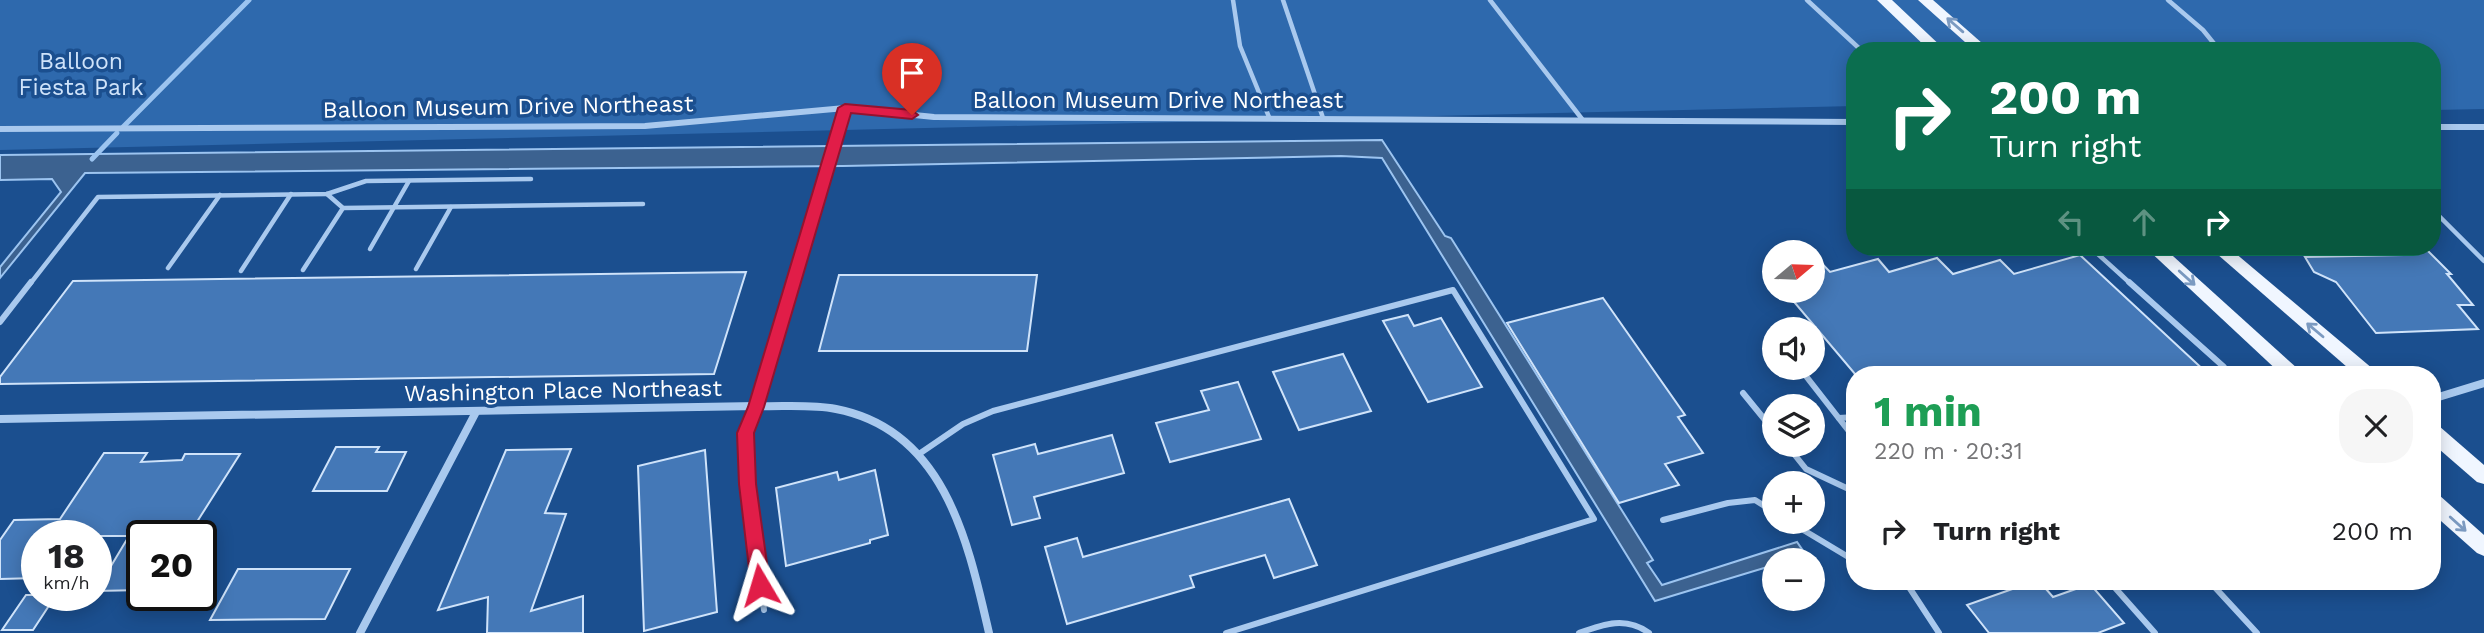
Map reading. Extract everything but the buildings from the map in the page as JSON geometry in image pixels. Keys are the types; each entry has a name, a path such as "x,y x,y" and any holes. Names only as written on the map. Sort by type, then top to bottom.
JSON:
{"main road":[{"path":"1884,0 1929,42"},
{"path":"1926,0 1974,42"},
{"path":"2163,256 2283,366"},
{"path":"2228,256 2358,366"},
{"path":"2441,439 2484,476"},
{"path":"2441,509 2484,547"}],"street":[{"name":"Balloon Museum Drive Northeast","path":"0,129 645,126 845,108 934,117 1846,121"},
{"path":"756,407 845,108"},
{"path":"2441,127 2484,127"},
{"path":"2441,396 2484,383"},
{"name":"Washington Place Northeast","path":"0,419 756,407 838,409 886,428 919,454 943,483 969,552 989,633"},
{"path":"360,633 476,412"}],"lane":[{"path":"1233,0 1233,18 1252,82 1269,117"},
{"path":"1283,0 1323,118"},
{"path":"1490,0 1582,120"},
{"path":"1807,0 1852,42"},
{"path":"2168,0 2213,42"},
{"path":"0,322 98,197 327,194 366,181 531,179"},
{"path":"370,249 409,181"},
{"path":"241,271 291,194"},
{"path":"327,194 343,208 643,204"},
{"path":"168,268 220,195"},
{"path":"416,269 451,207"},
{"path":"303,270 343,208"},
{"path":"2441,218 2484,261"},
{"path":"2100,256 2223,366"},
{"path":"919,454 963,424 993,411 1453,290 1594,519 1226,633"},
{"path":"1809,380 1846,427"},
{"path":"1743,393 1762,416"},
{"path":"756,407 746,433 747,471 764,610"},
{"path":"1839,418 1846,418"},
{"path":"1796,457 1806,469 1846,488"},
{"path":"1663,520 1728,503 1755,500 1762,504"},
{"path":"1810,534 1846,556"},
{"path":"1911,590 1939,633"},
{"path":"2117,590 2155,633"},
{"path":"2217,590 2258,633"},
{"path":"1579,633 1616,622 1635,622 1649,633"}],"green space":[{"name":"Balloon Fiesta Park","path":"0,0 2484,0 2484,109 2441,110 2441,42 1846,42 1846,106 0,150"}],"shaded area":[{"path":"1382,140 1445,236 1451,238 1653,560 1647,563 1662,585 1762,553 1762,569 1655,601 1382,158 1341,156 843,166 85,173 0,278 0,267 61,192 52,179 0,180 0,155"},
{"path":"1797,542 1801,548 1778,548"}],"waterway":[{"path":"123,127 249,0"},
{"path":"92,159 117,133"}],"route":[{"path":"760,585 747,484 746,433 829,168 845,108 912,115"}]}
